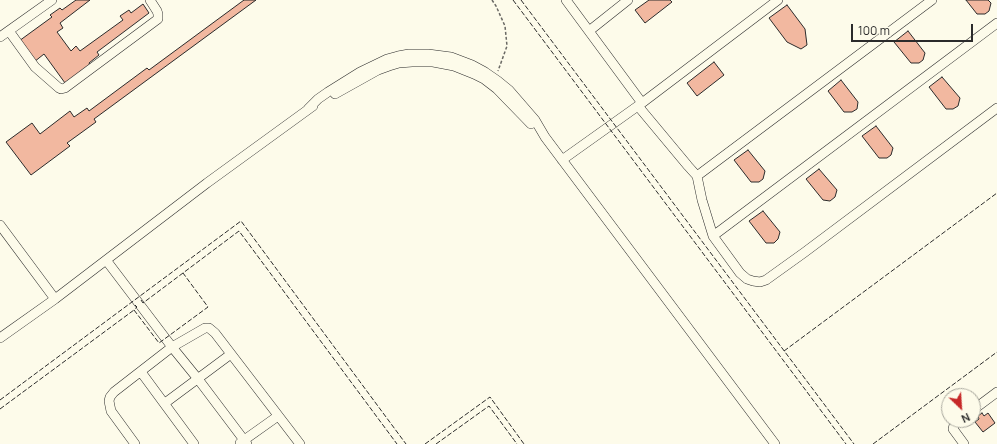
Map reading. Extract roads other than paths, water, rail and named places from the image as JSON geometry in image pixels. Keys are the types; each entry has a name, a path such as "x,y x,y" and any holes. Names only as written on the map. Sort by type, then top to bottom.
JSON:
{"street":[{"path":"0,38 52,0"},
{"path":"9,31 35,67 61,89 65,88 158,19 157,11 150,0"},
{"path":"566,0 640,104 697,176 702,200 713,236 740,273 747,279 754,281 760,282 766,280 997,108"},
{"path":"589,31 628,0"},
{"path":"562,160 640,104 778,0"},
{"path":"697,176 932,0"},
{"path":"713,236 997,23"},
{"path":"308,109 318,99 360,72 387,59 409,54 428,54 451,57 472,65 495,78 509,90 535,120 545,137 562,160 775,444"},
{"path":"0,338 308,109 378,70 400,63 433,62 454,66 474,74 484,79 505,96 545,137"},
{"path":"0,225 55,298"},
{"path":"106,260 172,348 198,379 243,443 278,416"},
{"path":"135,444 111,411 108,402 110,397 114,392 172,348 205,328 212,330 300,444"},
{"path":"165,403 231,354"},
{"path":"141,372 194,444"},
{"path":"981,405 996,395"},
{"path":"953,428 964,444"}]}
